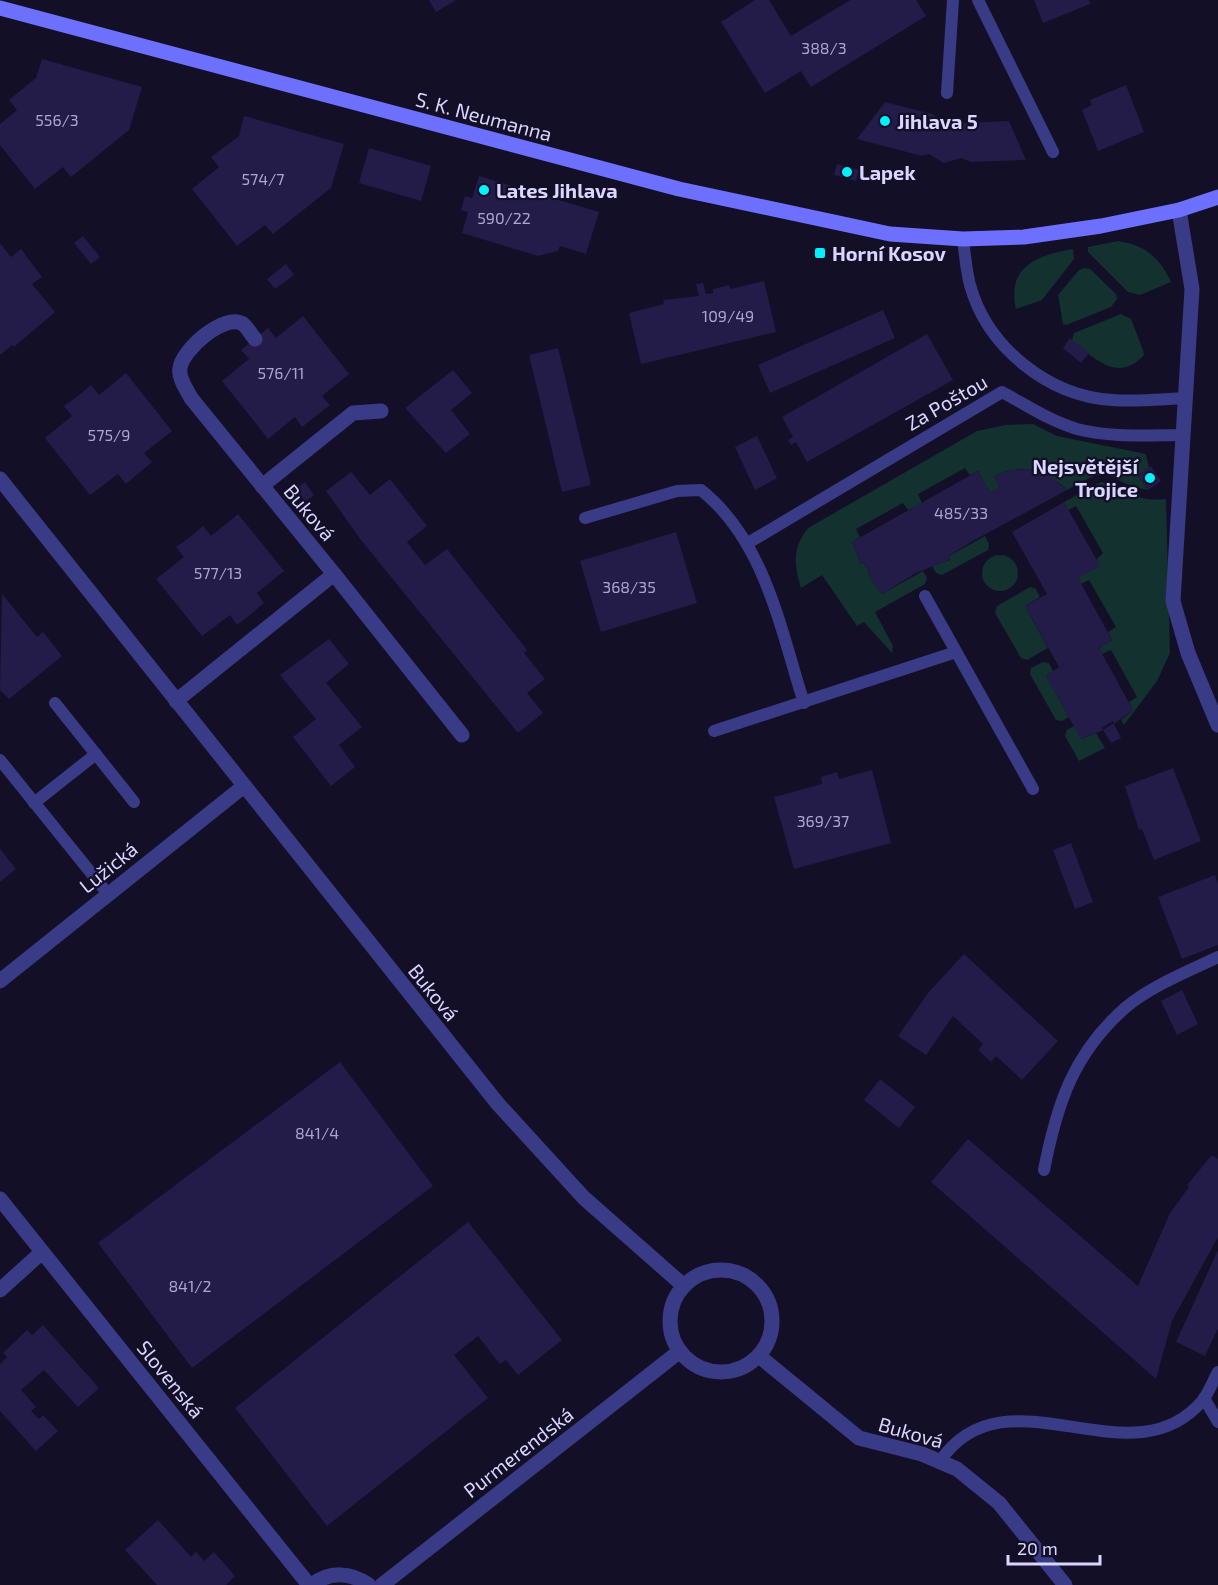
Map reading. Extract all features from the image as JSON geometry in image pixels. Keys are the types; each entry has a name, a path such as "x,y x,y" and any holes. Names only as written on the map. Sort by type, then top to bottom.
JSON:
{"street":[{"name":"S. K. Neumanna","path":"0,8 679,189 890,234 963,239"},
{"path":"963,239 1024,237 1179,210 1218,197"},
{"path":"1179,210 1192,289 1173,601 1188,653 1218,724"},
{"name":"Buková","path":"255,339 243,325 228,322 215,328 188,352 180,368 183,384 191,398 462,735"},
{"name":"Buková","path":"262,486 353,413 381,411"},
{"name":"Buková","path":"0,479 426,1016 531,1141 608,1221 684,1286"},
{"path":"176,701 334,574"},
{"name":"Lužická","path":"0,981 244,786"},
{"name":"Slovenská","path":"0,1199 310,1585"},
{"path":"0,1290 42,1252"},
{"path":"724,1270 739,1273 752,1280 764,1293 771,1308 772,1325 768,1342 759,1356 747,1366 733,1371 718,1372 697,1365 680,1351 670,1325 676,1298 684,1286 709,1271 724,1270"},
{"name":"Purmerendská","path":"382,1585 680,1351"},
{"name":"Buková","path":"759,1356 859,1438 957,1468 999,1503 1065,1585"},
{"path":"310,1585 323,1578 339,1574 355,1577 369,1585"}],"lane":[{"path":"947,93 953,0"},
{"path":"978,0 1053,152"},
{"path":"963,239 970,285 981,312 999,340 1036,375 1060,388 1089,397 1113,400 1186,398"},
{"name":"Za Poštou","path":"748,543 1002,392 1047,417 1078,429 1123,435 1183,435"},
{"path":"585,518 677,491 701,490 726,512 748,543 766,583 804,703"},
{"path":"925,596 1033,789"},
{"path":"714,731 956,652"},
{"path":"55,704 134,802"},
{"path":"34,803 96,754"},
{"path":"0,760 108,894"},
{"path":"1044,1170 1062,1094 1093,1041 1126,1007 1162,985 1218,957"},
{"path":"940,1461 959,1438 995,1422 1030,1421 1138,1434 1168,1426 1189,1413 1204,1398 1218,1372"},
{"path":"1204,1398 1218,1422"}],"green space":[{"path":"1118,241 1144,249 1151,254 1162,266 1171,282 1140,295 1128,292 1088,252 1088,247"},
{"path":"1073,249 1074,259 1042,300 1016,309 1014,294 1020,273 1037,259"},
{"path":"1090,269 1116,294 1117,299 1111,307 1066,325 1063,324 1058,295 1079,270"},
{"path":"1121,314 1131,319 1143,350 1144,355 1134,363 1116,368 1106,365 1072,340 1074,333"},
{"path":"1033,424 1057,436 1146,454 1149,468 1138,475 1148,490 1103,474 1067,490 1051,477 1024,469 995,476 1000,487 990,493 978,471 970,475 965,468 918,494 922,503 908,510 903,503 856,529 860,537 852,542 861,564 864,563 870,574 868,575 882,594 923,571 927,578 925,584 875,612 893,646 892,653 864,622 857,626 822,575 801,588 796,557 799,543 808,528 977,431 1005,425"},
{"path":"1101,482 1117,486 1137,496 1154,500 1166,499 1170,653 1157,681 1124,725 1121,720 1133,710 1129,702 1137,697 1111,650 1102,654 1099,648 1112,640 1108,632 1116,627 1089,580 1081,584 1078,578 1103,553 1076,506 1068,510 1064,502"},
{"path":"985,536 989,544 988,550 942,575 936,573 932,566 950,560 949,556"},
{"path":"1000,555 1012,561 1018,573 1012,585 1000,591 988,585 982,573 988,561"},
{"path":"1030,587 1036,589 1040,597 1025,606 1048,648 1027,660 1021,658 995,613 997,606"},
{"path":"1043,662 1049,663 1053,671 1046,676 1069,717 1062,721 1056,720 1030,674 1031,668"},
{"path":"1074,726 1082,739 1096,733 1105,748 1079,761 1065,736 1067,730"}],"building":[{"path":"429,0 456,0 436,12"},
{"path":"755,0 769,0 791,36 850,0 916,0 926,16 811,87 801,71 765,93 721,22"},
{"path":"1034,0 1089,0 1090,4 1043,23"},
{"path":"42,59 142,87 129,130 71,177 63,167 35,189 0,145 0,124 17,110 9,100 36,78"},
{"path":"1126,85 1144,132 1098,151 1082,110 1092,105 1090,100"},
{"path":"885,102 932,114 941,120 958,123 1009,121 1026,160 971,162 961,158 944,163 929,154 922,156 857,139"},
{"path":"244,116 344,144 331,188 273,234 265,225 237,246 192,189 219,167 211,157 239,136"},
{"path":"369,148 431,166 421,201 359,183"},
{"path":"837,164 859,170 856,181 834,175"},
{"path":"479,176 599,212 586,254 560,246 558,251 538,256 462,233 468,212 461,210 465,196 472,198"},
{"path":"83,236 100,257 91,264 74,243"},
{"path":"0,243 11,257 21,249 42,277 32,284 55,312 14,347 12,345 0,355"},
{"path":"286,264 294,275 275,289 267,279"},
{"path":"764,281 776,332 641,364 629,313 664,304 663,300 699,296 696,284 703,283 706,294 713,293 713,289 729,285 730,289"},
{"path":"883,310 895,338 770,393 758,365"},
{"path":"303,316 349,374 322,396 330,405 302,427 295,417 268,439 222,381 249,359 241,350 268,328 276,338"},
{"path":"927,334 953,380 807,462 796,442 791,445 788,440 793,437 782,417"},
{"path":"1070,338 1089,353 1081,363 1063,348"},
{"path":"558,348 591,485 562,492 529,355"},
{"path":"453,370 472,393 451,410 470,434 446,453 405,408"},
{"path":"126,373 172,431 144,453 152,462 126,484 118,474 90,495 45,438 72,416 64,406 91,385 99,395"},
{"path":"757,436 777,478 755,490 735,447"},
{"name":"Nejsvětější Trojice","path":"1151,466 1161,481 1148,490 1138,475"},
{"path":"1028,469 1046,473 1067,490 971,542 949,556 951,559 916,573 882,594 868,575 870,574 864,563 861,564 852,542 978,471 990,493 1000,487 994,476 1010,470"},
{"path":"351,472 370,495 390,479 427,526 407,542 425,565 447,549 527,650 524,653 545,679 527,693 543,713 518,733 361,540 326,491"},
{"path":"305,482 314,495 305,502 295,489"},
{"path":"1064,502 1100,566 1078,578 1112,640 1099,648 1133,710 1114,724 1121,738 1111,743 1103,730 1081,739 1046,676 1059,667 1025,606 1047,594 1012,532","holes":["1113,721 1114,723 1103,730 1102,728"]},
{"path":"238,514 284,571 257,593 264,603 251,614 237,625 230,615 202,636 156,579 184,557 176,547 203,526 211,536"},
{"path":"676,532 697,603 601,632 580,561"},
{"path":"2,594 37,637 43,632 62,656 9,699 0,690"},
{"path":"329,639 349,664 326,683 362,727 339,745 355,767 331,786 293,737 316,719 280,675"},
{"path":"1173,768 1201,841 1154,860 1142,829 1139,830 1125,786"},
{"path":"872,770 891,843 794,869 774,797 822,784 821,777 837,772 839,779"},
{"path":"1071,843 1093,902 1075,909 1053,850"},
{"path":"0,849 16,869 0,882"},
{"path":"1215,875 1218,884 1218,945 1182,959 1158,897"},
{"path":"964,954 1058,1041 1022,1080 996,1056 991,1062 978,1050 983,1044 953,1016 926,1055 898,1036 928,993"},
{"path":"1182,990 1198,1024 1177,1035 1161,1001"},
{"path":"340,1062 433,1186 192,1368 98,1243"},
{"path":"880,1079 915,1107 899,1128 864,1100"},
{"path":"968,1139 1138,1286 1170,1213 1189,1187 1187,1185 1212,1155 1218,1159 1218,1237 1172,1321 1156,1379 931,1182"},
{"path":"468,1222 562,1340 518,1375 506,1360 500,1364 478,1336 454,1355 488,1398 327,1526 235,1408"},
{"path":"1218,1250 1218,1328 1205,1356 1176,1342"},
{"path":"43,1325 99,1388 78,1407 44,1370 21,1390 36,1407 31,1411 39,1419 43,1415 58,1431 36,1451 0,1411 0,1364 7,1357 3,1353 27,1330 32,1335"},
{"path":"158,1520 191,1557 196,1552 204,1561 214,1552 235,1576 226,1585 157,1585 125,1550"}],"place":[{"name":"Jihlava 5","path":"885,121"},
{"name":"Lapek","path":"847,172"},
{"name":"Lates Jihlava","path":"484,190"},
{"name":"Horní Kosov","path":"820,253"},
{"name":"Nejsvětější Trojice","path":"1150,478"}]}
